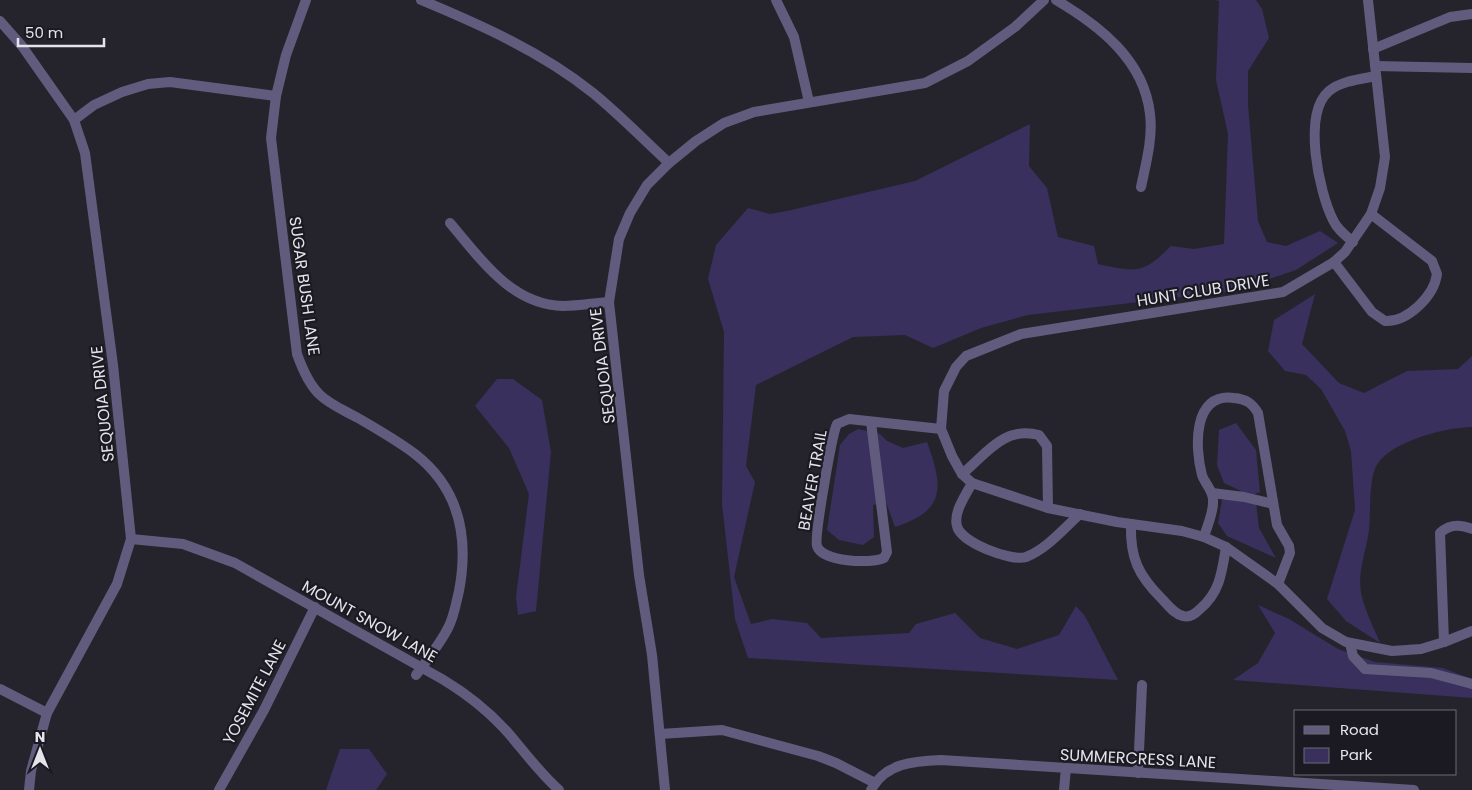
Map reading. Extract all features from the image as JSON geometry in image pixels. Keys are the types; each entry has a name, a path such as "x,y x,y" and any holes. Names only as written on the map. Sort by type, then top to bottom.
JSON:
{"street":[{"name":"SUGAR BUSH LANE","path":"306,0 286,55 276,96 271,138 297,354 305,374 318,393 335,406 357,417 414,453 434,470 450,496 462,531 464,552 456,603 449,627 419,671"},
{"path":"421,0 485,26 592,92 669,163"},
{"path":"776,0 794,38 809,102"},
{"name":"SEQUOIA DRIVE","path":"665,790 609,302 619,239 630,212 647,185 669,163 696,141 724,123 754,112 870,94 925,83 968,61 1015,27 1044,0"},
{"path":"1056,0 1105,34 1135,66 1144,87 1150,114 1150,145 1141,186"},
{"name":"HUNT CLUB DRIVE","path":"1368,0 1384,157 1380,188 1371,214 1353,242 1334,262 1283,292 1021,334 974,352 966,356 950,377 942,404 942,429 952,456 962,474 972,483 1048,508 1131,524 1182,531 1204,537 1226,547 1278,584 1322,628 1350,643 1392,651 1421,649 1472,631"},
{"path":"1373,49 1450,17 1472,14"},
{"name":"SEQUOIA DRIVE","path":"0,21 22,46 74,120 85,153 91,183 113,365 131,539 118,584 47,713 30,771 29,790"},
{"path":"1353,242 1340,231 1328,209 1316,158 1315,124 1318,110 1328,91 1340,84 1375,71 1472,68"},
{"path":"74,120 94,105 122,92 162,82 276,96"},
{"path":"1334,262 1372,312 1385,321 1402,318 1417,307 1431,290 1437,274 1432,261 1371,214"},
{"path":"450,222 496,277 517,292 540,303 562,306 609,302"},
{"path":"1204,537 1212,508 1212,493 1203,478 1201,470 1199,424 1205,408 1210,403 1225,397 1250,402 1258,413 1280,534 1289,546 1290,553 1278,584"},
{"name":"BEAVER TRAIL","path":"849,419 871,422 888,546 887,552 884,558 877,561 829,556 821,553 816,546 816,533 834,429 837,424 849,419"},
{"path":"871,422 887,421 942,429"},
{"path":"962,474 1010,434 1024,432 1039,434 1047,446 1048,508"},
{"path":"972,483 958,512 956,524 958,531 966,539 1004,557 1020,559 1028,556 1040,549 1080,514"},
{"path":"1212,493 1274,504"},
{"path":"1131,524 1132,556 1137,566 1152,589 1176,613 1185,617 1193,615 1201,609 1216,592 1220,582 1226,547"},
{"path":"1444,642 1440,533 1452,526 1462,525 1472,528"},
{"name":"MOUNT SNOW LANE","path":"131,539 183,544 235,563 315,608 419,671 469,695 509,734 544,776 559,790"},
{"name":"YOSEMITE LANE","path":"219,790 264,710 315,608"},
{"path":"1350,643 1353,656 1365,669 1431,673 1472,684"},
{"path":"1138,773 1142,685"},
{"path":"0,689 47,713"},
{"path":"660,734 722,730 836,762 873,787"},
{"name":"SUMMERCRESS LANE","path":"873,787 888,770 916,761 942,760 1414,790"},
{"path":"1064,790 1066,768"}],"green space":[{"path":"1215,0 1256,0 1262,9 1269,38 1248,71 1248,105 1258,221 1267,242 1286,246 1320,231 1338,243 1296,270 1233,291 1028,315 981,328 933,348 905,335 853,337 756,385 746,466 755,482 734,577 751,624 772,619 807,623 821,638 909,633 916,624 955,613 980,638 1017,649 1059,635 1076,606 1085,616 1118,680 748,658 735,619 722,504 724,332 708,279 716,245 748,208 770,214 915,181 1030,124 1029,166 1047,188 1058,237 1094,246 1098,264 1121,269 1138,269 1153,262 1171,246 1194,249 1224,244 1228,134 1216,80 1219,1"},
{"path":"1315,294 1302,344 1339,383 1364,393 1407,371 1458,369 1472,356 1472,427 1435,433 1408,442 1385,455 1375,469 1371,486 1369,530 1362,564 1360,588 1368,615 1380,643 1346,621 1327,599 1355,510 1351,451 1345,431 1321,389 1306,375 1285,371 1268,351 1274,320"},
{"path":"497,379 513,379 542,400 551,452 536,611 518,615 516,597 529,494 509,448 475,406"},
{"path":"1236,423 1256,450 1260,492 1255,494 1259,528 1276,558 1227,536 1218,523 1222,500 1241,491 1224,483 1217,465 1219,430"},
{"path":"858,429 880,434 887,441 903,448 927,442 933,458 938,485 932,505 911,521 895,527 886,502 873,505 874,537 863,545 839,540 827,530 840,445 849,434"},
{"path":"1258,605 1289,619 1338,649 1375,662 1443,668 1472,679 1472,698 1233,680 1258,663 1275,633"},
{"path":"340,749 369,749 387,774 376,790 326,790"}]}
